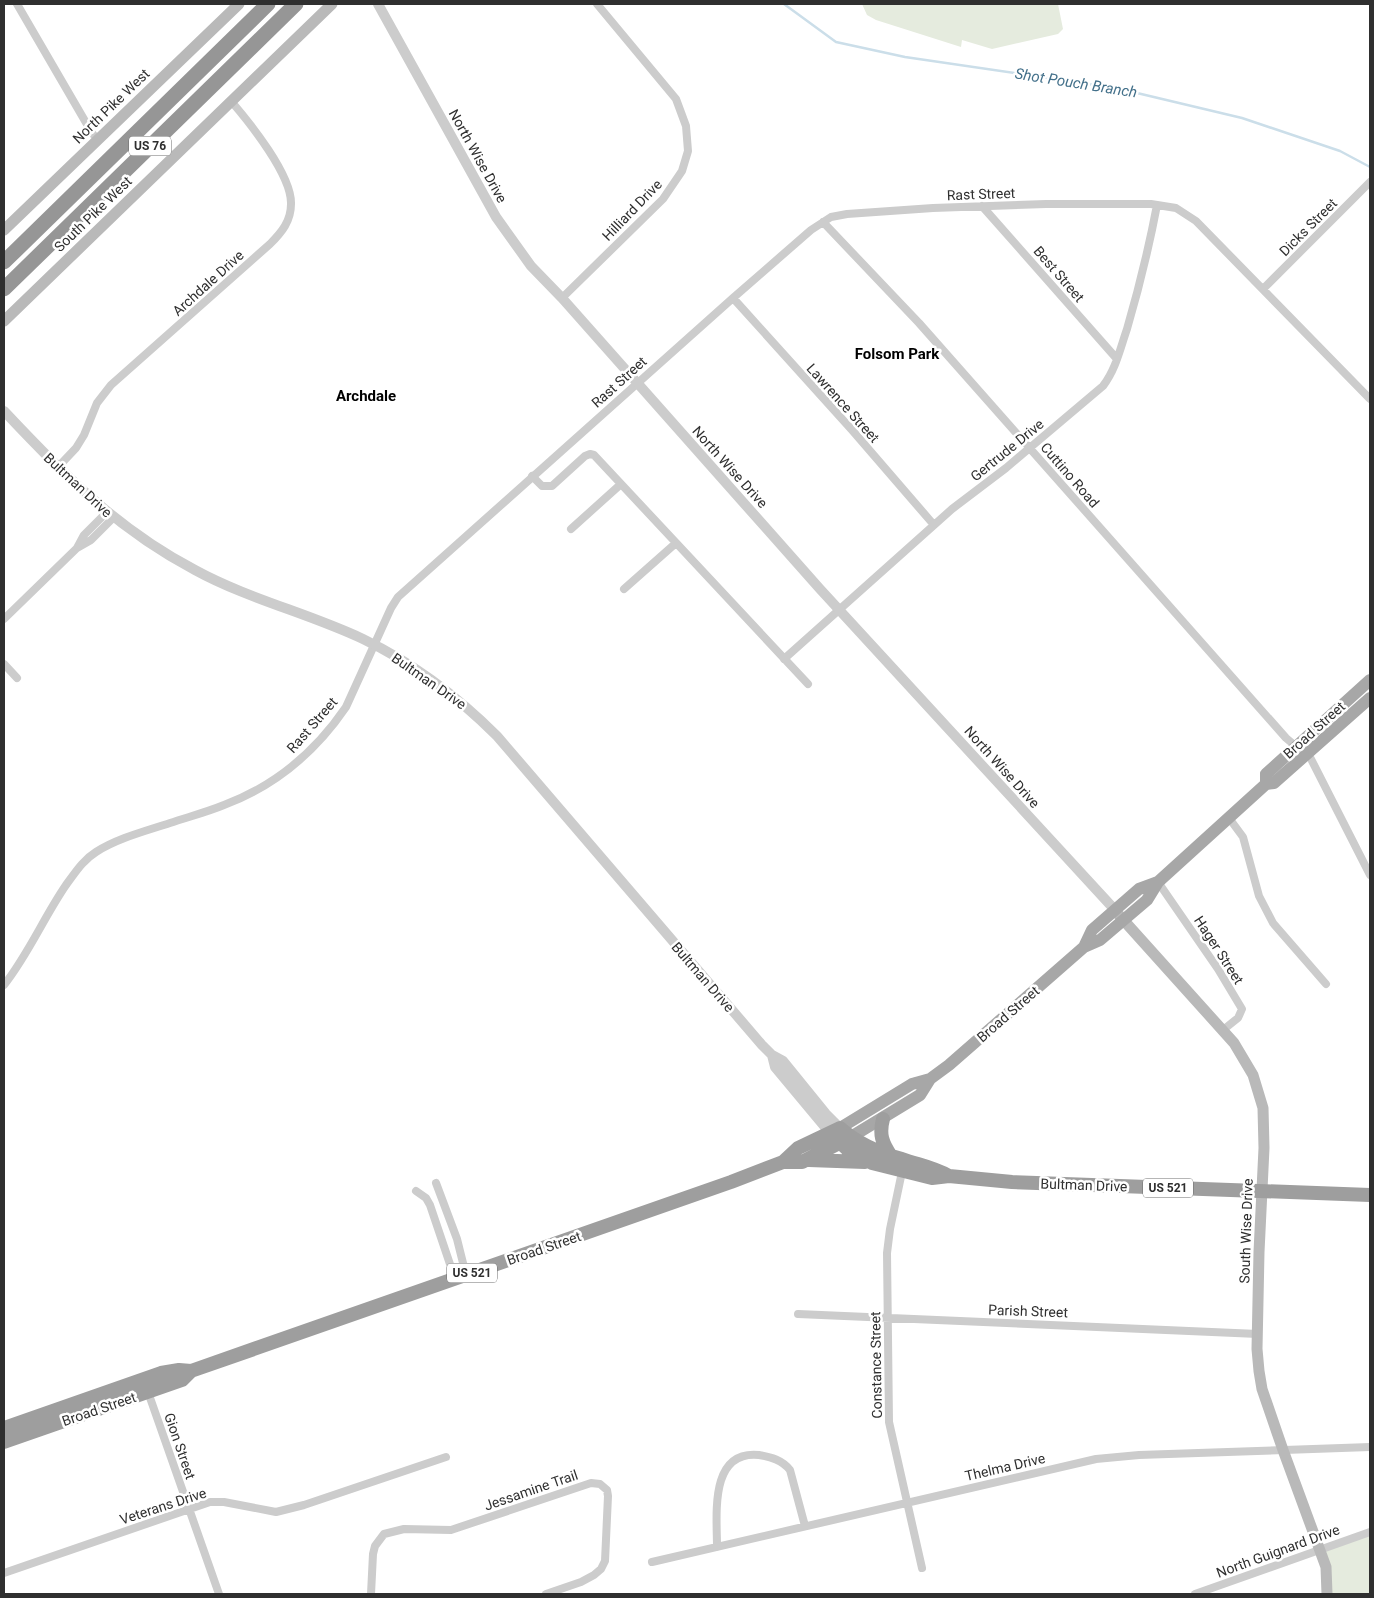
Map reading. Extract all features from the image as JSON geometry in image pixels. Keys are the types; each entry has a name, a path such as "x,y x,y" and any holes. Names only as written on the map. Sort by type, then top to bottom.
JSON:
{"highway":[{"name":"US 76","path":"4,262 268,4"},
{"name":"US 76","path":"4,288 296,4"},
{"path":"883,1119 881,1128 882,1141 890,1156"},
{"name":"Bultman Drive","path":"835,1131 845,1140 855,1154 872,1163 934,1168 949,1176 1012,1182 1370,1195"},
{"name":"Broad Street","path":"783,1162 798,1148 835,1131"},
{"name":"Bultman Drive","path":"845,1140 890,1156 903,1166"},
{"name":"Broad Street","path":"4,1428 161,1373 179,1370 191,1371 723,1185 783,1162 802,1162 845,1140"},
{"name":"US 521","path":"806,1160 872,1163"},
{"name":"Broad Street","path":"4,1442 182,1380 191,1371"}],"main road":[{"name":"North Pike West","path":"4,230 239,4"},
{"name":"South Pike West","path":"4,321 332,4"},
{"name":"Broad Street","path":"1266,784 1266,774 1370,680"},
{"name":"Broad Street","path":"845,1140 883,1119 920,1095 930,1079 962,1054 1084,947 1100,940 1139,889 1158,882 1266,784 1274,783 1370,698"},
{"name":"South Wise Drive","path":"1119,915 1223,1030 1245,1060 1253,1075 1261,1098 1264,1132 1259,1252 1259,1371 1262,1389 1326,1567 1327,1594"},
{"name":"Broad Street","path":"835,1131 912,1084 930,1079"}],"street":[{"path":"17,4 92,133 98,140"},
{"name":"Hilliard Drive","path":"562,298 663,199 682,171 688,151 686,126 676,100 597,4"},
{"name":"North Wise Drive","path":"379,5 496,217 532,266 840,610 1119,915"},
{"name":"Archdale Drive","path":"58,467 76,448 84,435 97,403 111,385 265,249 286,225 291,203 286,183 254,128 231,100"},
{"name":"Dicks Street","path":"1263,289 1369,183"},
{"name":"Rast Street","path":"4,985 62,892 81,865 96,852 116,842 246,796 288,770 314,746 338,719 357,685 391,608 398,597 733,298 811,230 831,217 847,214 982,206 1056,204 1157,205 1176,208 1196,220 1370,399"},
{"name":"Gertrude Drive","path":"784,660 934,525 1030,448 1103,386 1112,375 1117,359 1147,254 1157,205"},
{"name":"Best Street","path":"982,206 1117,359"},
{"name":"Cuttino Road","path":"823,222 919,322 1286,738 1311,759 1370,875"},
{"name":"Lawrence Street","path":"733,298 852,430 934,525"},
{"name":"Bultman Drive","path":"4,412 58,467 110,515 162,552 213,580 339,629 374,645 398,658 451,694 497,736 772,1055 775,1066 835,1131"},
{"path":"532,476 542,486 552,486 585,456 590,454 598,458 808,684"},
{"path":"571,529 621,484"},
{"path":"4,619 77,548 92,540 110,515"},
{"path":"624,589 676,544"},
{"path":"4,664 17,678"},
{"path":"1229,818 1243,837 1259,896 1274,923 1326,984"},
{"name":"Hager Street","path":"1158,882 1218,969 1242,1009 1238,1018 1223,1030"},
{"name":"Constance Street","path":"903,1166 887,1246 889,1422 922,1568"},
{"path":"436,1184 457,1239 461,1277"},
{"path":"416,1191 426,1198 430,1205 461,1277"},
{"name":"Parish Street","path":"798,1314 1258,1334"},
{"name":"Gion Street","path":"148,1392 219,1594"},
{"name":"Thelma Drive","path":"652,1562 1096,1459 1117,1456 1370,1447"},
{"path":"717,1547 718,1490 721,1479 724,1471 730,1465 745,1456 765,1456 785,1464 790,1470 805,1526"},
{"name":"Veterans Drive","path":"4,1573 210,1502 224,1502 276,1512 282,1511 446,1457"},
{"name":"Jessamine Trail","path":"371,1594 373,1554 375,1546 384,1534 404,1529 452,1530 591,1483 604,1486 608,1496 605,1562 594,1576 546,1594"},
{"name":"North Guignard Drive","path":"1195,1594 1370,1532"}],"shaded area":[{"path":"862,4 1058,4 1063,29 1058,34 992,49 962,40 961,47 876,20 867,15"},
{"path":"1370,1531 1370,1594 1327,1594 1320,1549"}],"waterway":[{"name":"Shot Pouch Branch","path":"784,4 836,42 905,57 1116,88 1242,118 1340,151 1370,167"}],"district":[{"name":"Folsom Park","path":"897,354"},
{"name":"Archdale","path":"366,396"}]}
